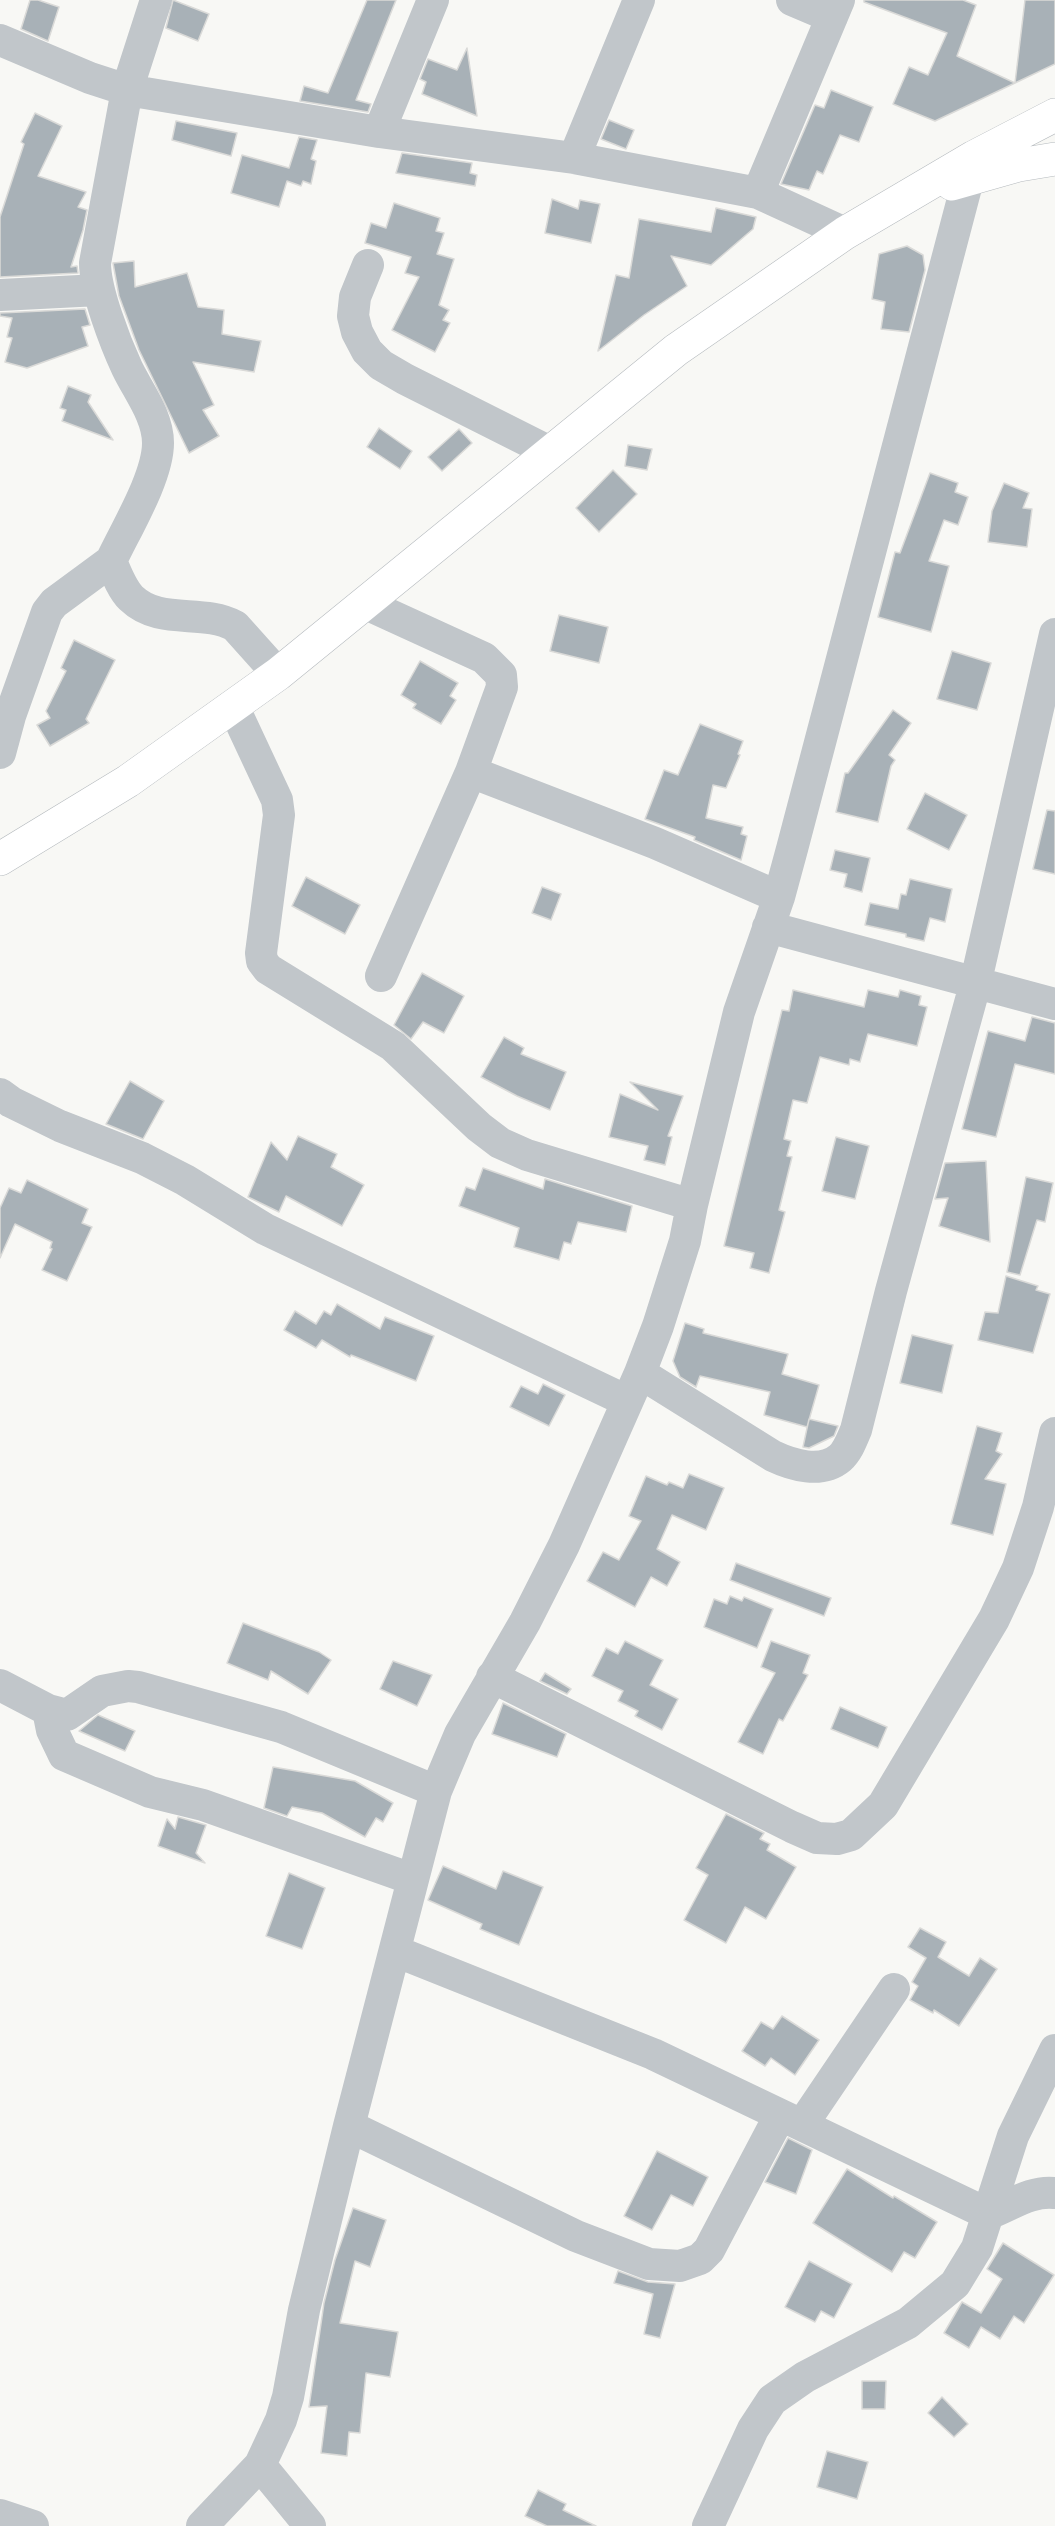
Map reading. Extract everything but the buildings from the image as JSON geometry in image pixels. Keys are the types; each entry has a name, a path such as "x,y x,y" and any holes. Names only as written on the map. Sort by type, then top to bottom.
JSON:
{"main road":[{"path":"0,859 128,781 234,708 366,604 676,350 845,233 915,192 972,168 1055,115"},
{"path":"972,168 1019,165 1055,159"}],"street":[{"path":"0,753 10,716 47,612 54,603 111,561 147,490 158,444 156,425 126,366 95,276 98,243 127,90 156,0"},
{"path":"379,132 433,0"},
{"path":"574,158 639,0"},
{"path":"758,193 836,9 792,0"},
{"path":"0,40 90,78 127,90 379,132 574,158 758,193 845,233"},
{"path":"202,2526 260,2465 274,2438 288,2397 304,2310 436,1791 460,1734 525,1622 564,1545 640,1373 675,1278 739,1012 779,897 972,168"},
{"path":"369,265 355,297 353,316 357,332 367,351 381,365 405,379 550,452"},
{"path":"0,295 99,290"},
{"path":"111,561 131,598 140,605 150,611 172,616 206,617 230,623 278,674"},
{"path":"366,604 484,658 501,675 502,687 471,772 381,976"},
{"path":"640,1373 782,1460 808,1467 822,1466 839,1459 844,1454 856,1430 891,1291 975,985 1055,634"},
{"path":"234,708 277,801 279,815 261,953 262,961 268,969 393,1046 479,1127 500,1143 527,1155 692,1205"},
{"path":"471,772 655,843 779,897"},
{"path":"768,927 975,985 1055,1004"},
{"path":"0,1094 60,1126 142,1158 185,1180 264,1229 627,1401"},
{"path":"492,1677 792,1827 817,1838 837,1839 851,1835 883,1805 994,1619 1018,1568 1032,1527 1055,1433"},
{"path":"0,1684 48,1710 68,1715 102,1691 128,1686 138,1687 281,1727 436,1791"},
{"path":"48,1710 52,1730 64,1755 150,1792 204,1806 412,1879"},
{"path":"395,1951 653,2055 988,2214 1024,2198 1047,2192 1055,2193"},
{"path":"349,2126 576,2236 649,2264 680,2266 700,2259 710,2250 791,2120 894,1989"},
{"path":"708,2526 753,2429 772,2400 805,2377 908,2323 955,2284 977,2248 1013,2136 1055,2050"},
{"path":"260,2465 310,2526"},
{"path":"0,2515 33,2526"}]}
